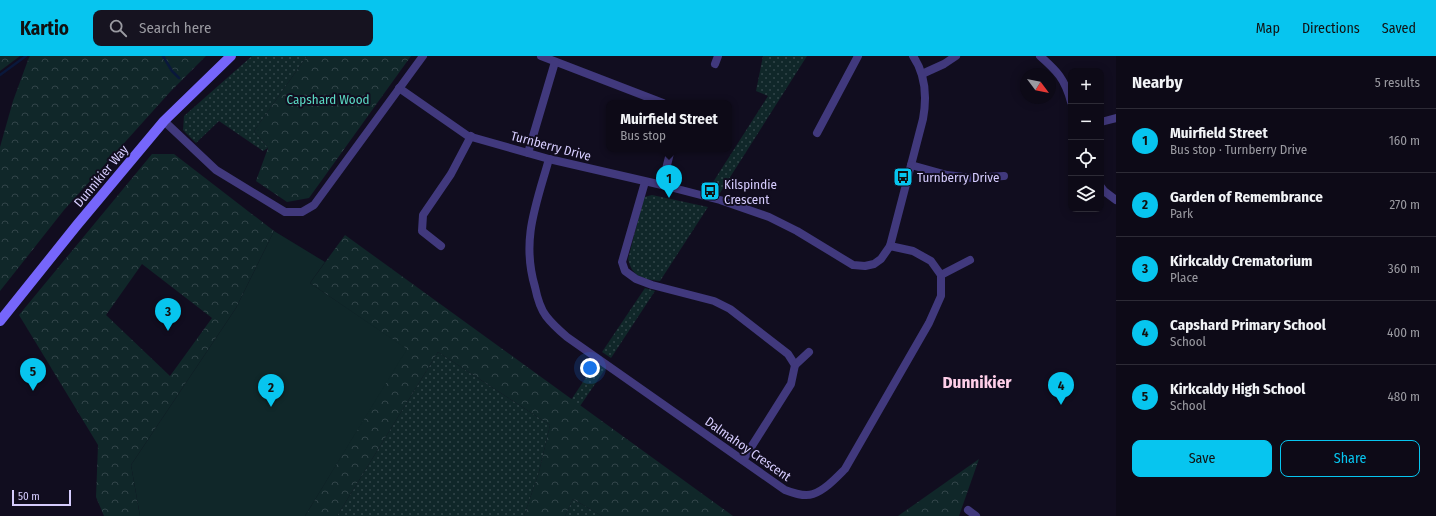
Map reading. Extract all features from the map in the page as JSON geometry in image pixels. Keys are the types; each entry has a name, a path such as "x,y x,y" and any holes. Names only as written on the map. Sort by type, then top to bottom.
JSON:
{"main road":[{"name":"Dunnikier Way","path":"0,321 77,225 164,121 231,56"}],"street":[{"path":"164,121 216,170 285,212 302,212 314,205 423,56"},
{"path":"541,56 655,100"},
{"path":"817,133 858,56"},
{"name":"Turnberry Drive","path":"399,88 471,136 550,160 662,185 720,200 769,217 797,231 853,265 865,266 874,264 882,259 890,246 925,109 925,91 922,74 913,56"},
{"path":"922,74 944,64 956,56"},
{"path":"1040,56 1056,70 1068,94"},
{"path":"528,153 555,62"},
{"path":"1104,121 1116,118"},
{"path":"440,246 422,231 423,215 451,174 471,136"},
{"path":"662,185 670,152"},
{"name":"Dalmahoy Crescent","path":"550,160 532,221 528,247 532,279 538,300 545,315 567,337 785,490 801,495 812,494 827,485 845,469 930,323 941,296 941,275"},
{"path":"911,165 947,175 972,178 1004,176"},
{"path":"645,182 622,262 625,271 641,281 714,301 730,309 788,354 795,365"},
{"path":"1104,191 1116,200"},
{"path":"890,246 913,251 931,261 941,275 970,260"},
{"path":"743,460 791,384 795,365 809,352"},
{"path":"968,510 976,516"}],"green space":[{"path":"0,56 20,56 0,71"},
{"path":"30,56 206,56 170,92 64,210 0,291 0,147 13,101"},
{"path":"252,56 307,56 254,131 268,148 263,151 219,121 196,143 183,130 184,116"},
{"name":"Capshard Wood","path":"307,56 411,56 309,198 287,202 256,181 268,148 254,131"},
{"path":"763,56 807,56 720,193 708,190 768,96 756,91"},
{"path":"152,154 174,154 274,231 236,308 131,465 140,516 104,516 96,497 98,445 19,315","holes":["142,264 212,318 170,376 106,315"]},
{"path":"652,195 708,207 660,281 643,278 636,274 628,259 644,197"},
{"path":"274,231 325,262 310,283 407,349 305,516 140,516 131,465 236,308"},
{"path":"345,235 733,516 602,516 573,499 565,516 524,516 539,472 550,425 438,352 337,516 305,516 406,349 310,283"},
{"path":"645,288 655,291 611,358 602,352"},
{"path":"438,352 550,425 539,472 524,516 337,516"},
{"path":"597,361 606,368 580,406 571,400"},
{"path":"979,459 959,516 898,516"},
{"path":"573,499 602,516 565,516"}],"waterway":[{"path":"0,75 26,56"},
{"path":"163,56 172,71 179,78"}],"place":[{"name":"Turnberry Drive","path":"903,177"},
{"name":"Kilspindie Crescent","path":"710,191"},
{"name":"Muirfield Street","path":"669,198"},
{"name":"Kirkcaldy Crematorium","path":"168,331"},
{"name":"Kirkcaldy High School","path":"33,391"},
{"name":"Capshard Primary School","path":"1061,405"},
{"name":"Garden of Remembrance","path":"271,407"}],"district":[{"name":"Dunnikier","path":"977,382"}]}
